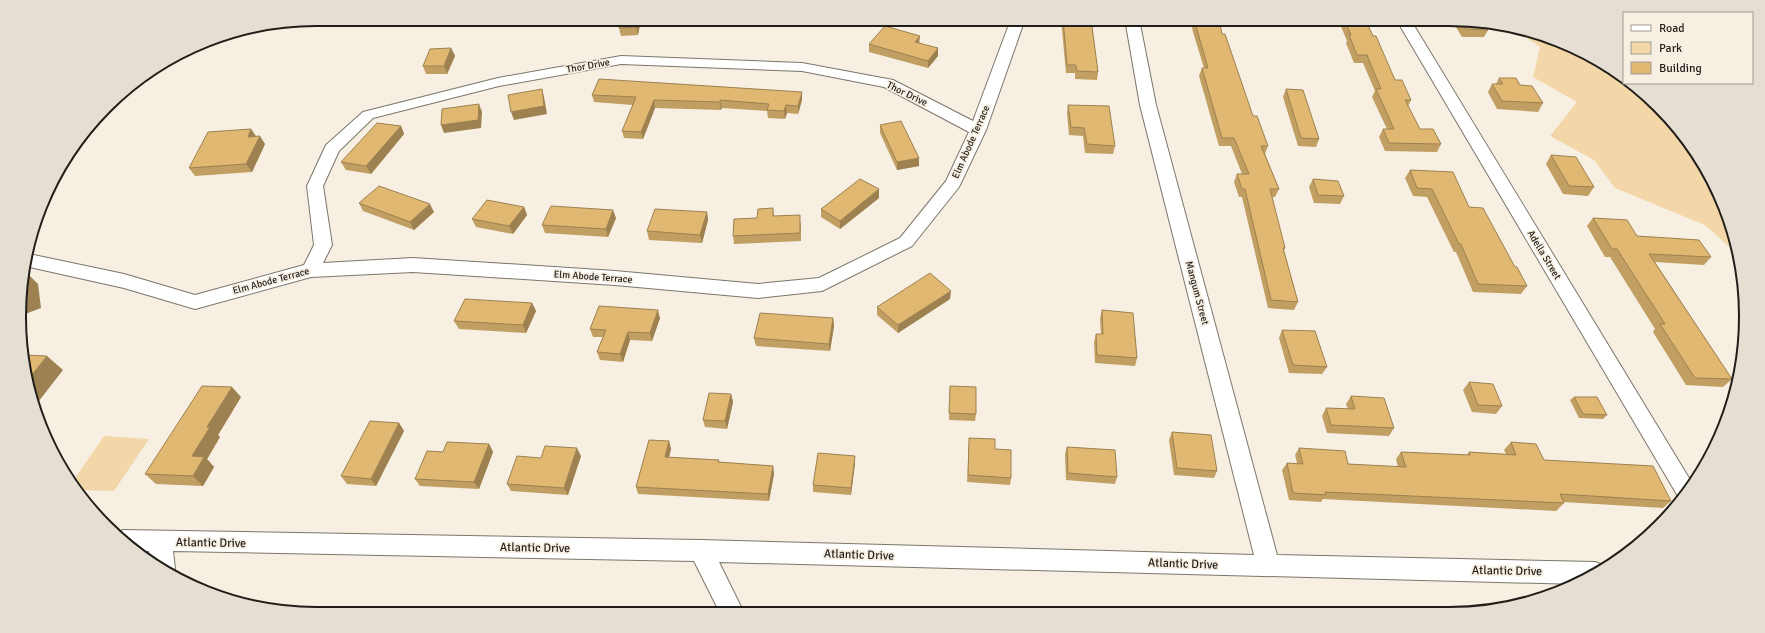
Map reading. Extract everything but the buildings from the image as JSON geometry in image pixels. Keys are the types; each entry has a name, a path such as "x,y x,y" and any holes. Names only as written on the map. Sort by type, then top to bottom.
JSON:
{"street":[{"name":"Elm Abode Terrace","path":"32,261 124,281 195,302 311,270 413,265 614,278 758,291 822,284 906,242 953,183 978,130 1015,26"},
{"name":"Mangum Street","path":"1133,26 1148,105 1268,566"},
{"name":"Adella Street","path":"1407,26 1683,488"},
{"name":"Thor Drive","path":"311,270 323,245 315,186 332,149 368,115 498,82 621,60 802,67 888,83 978,130"},
{"name":"Atlantic Drive","path":"132,540 701,551 1585,573"},
{"path":"160,542 162,563"},
{"path":"701,551 729,607"}],"green space":[{"path":"1524,36 1560,48 1594,65 1625,86 1654,111 1679,140 1700,171 1706,183 1704,183 1708,187 1717,205 1724,223 1731,248 1705,225 1615,188 1594,160 1550,136 1577,102 1533,77 1540,47"},
{"path":"104,436 149,439 114,491 84,490 75,478"}]}
